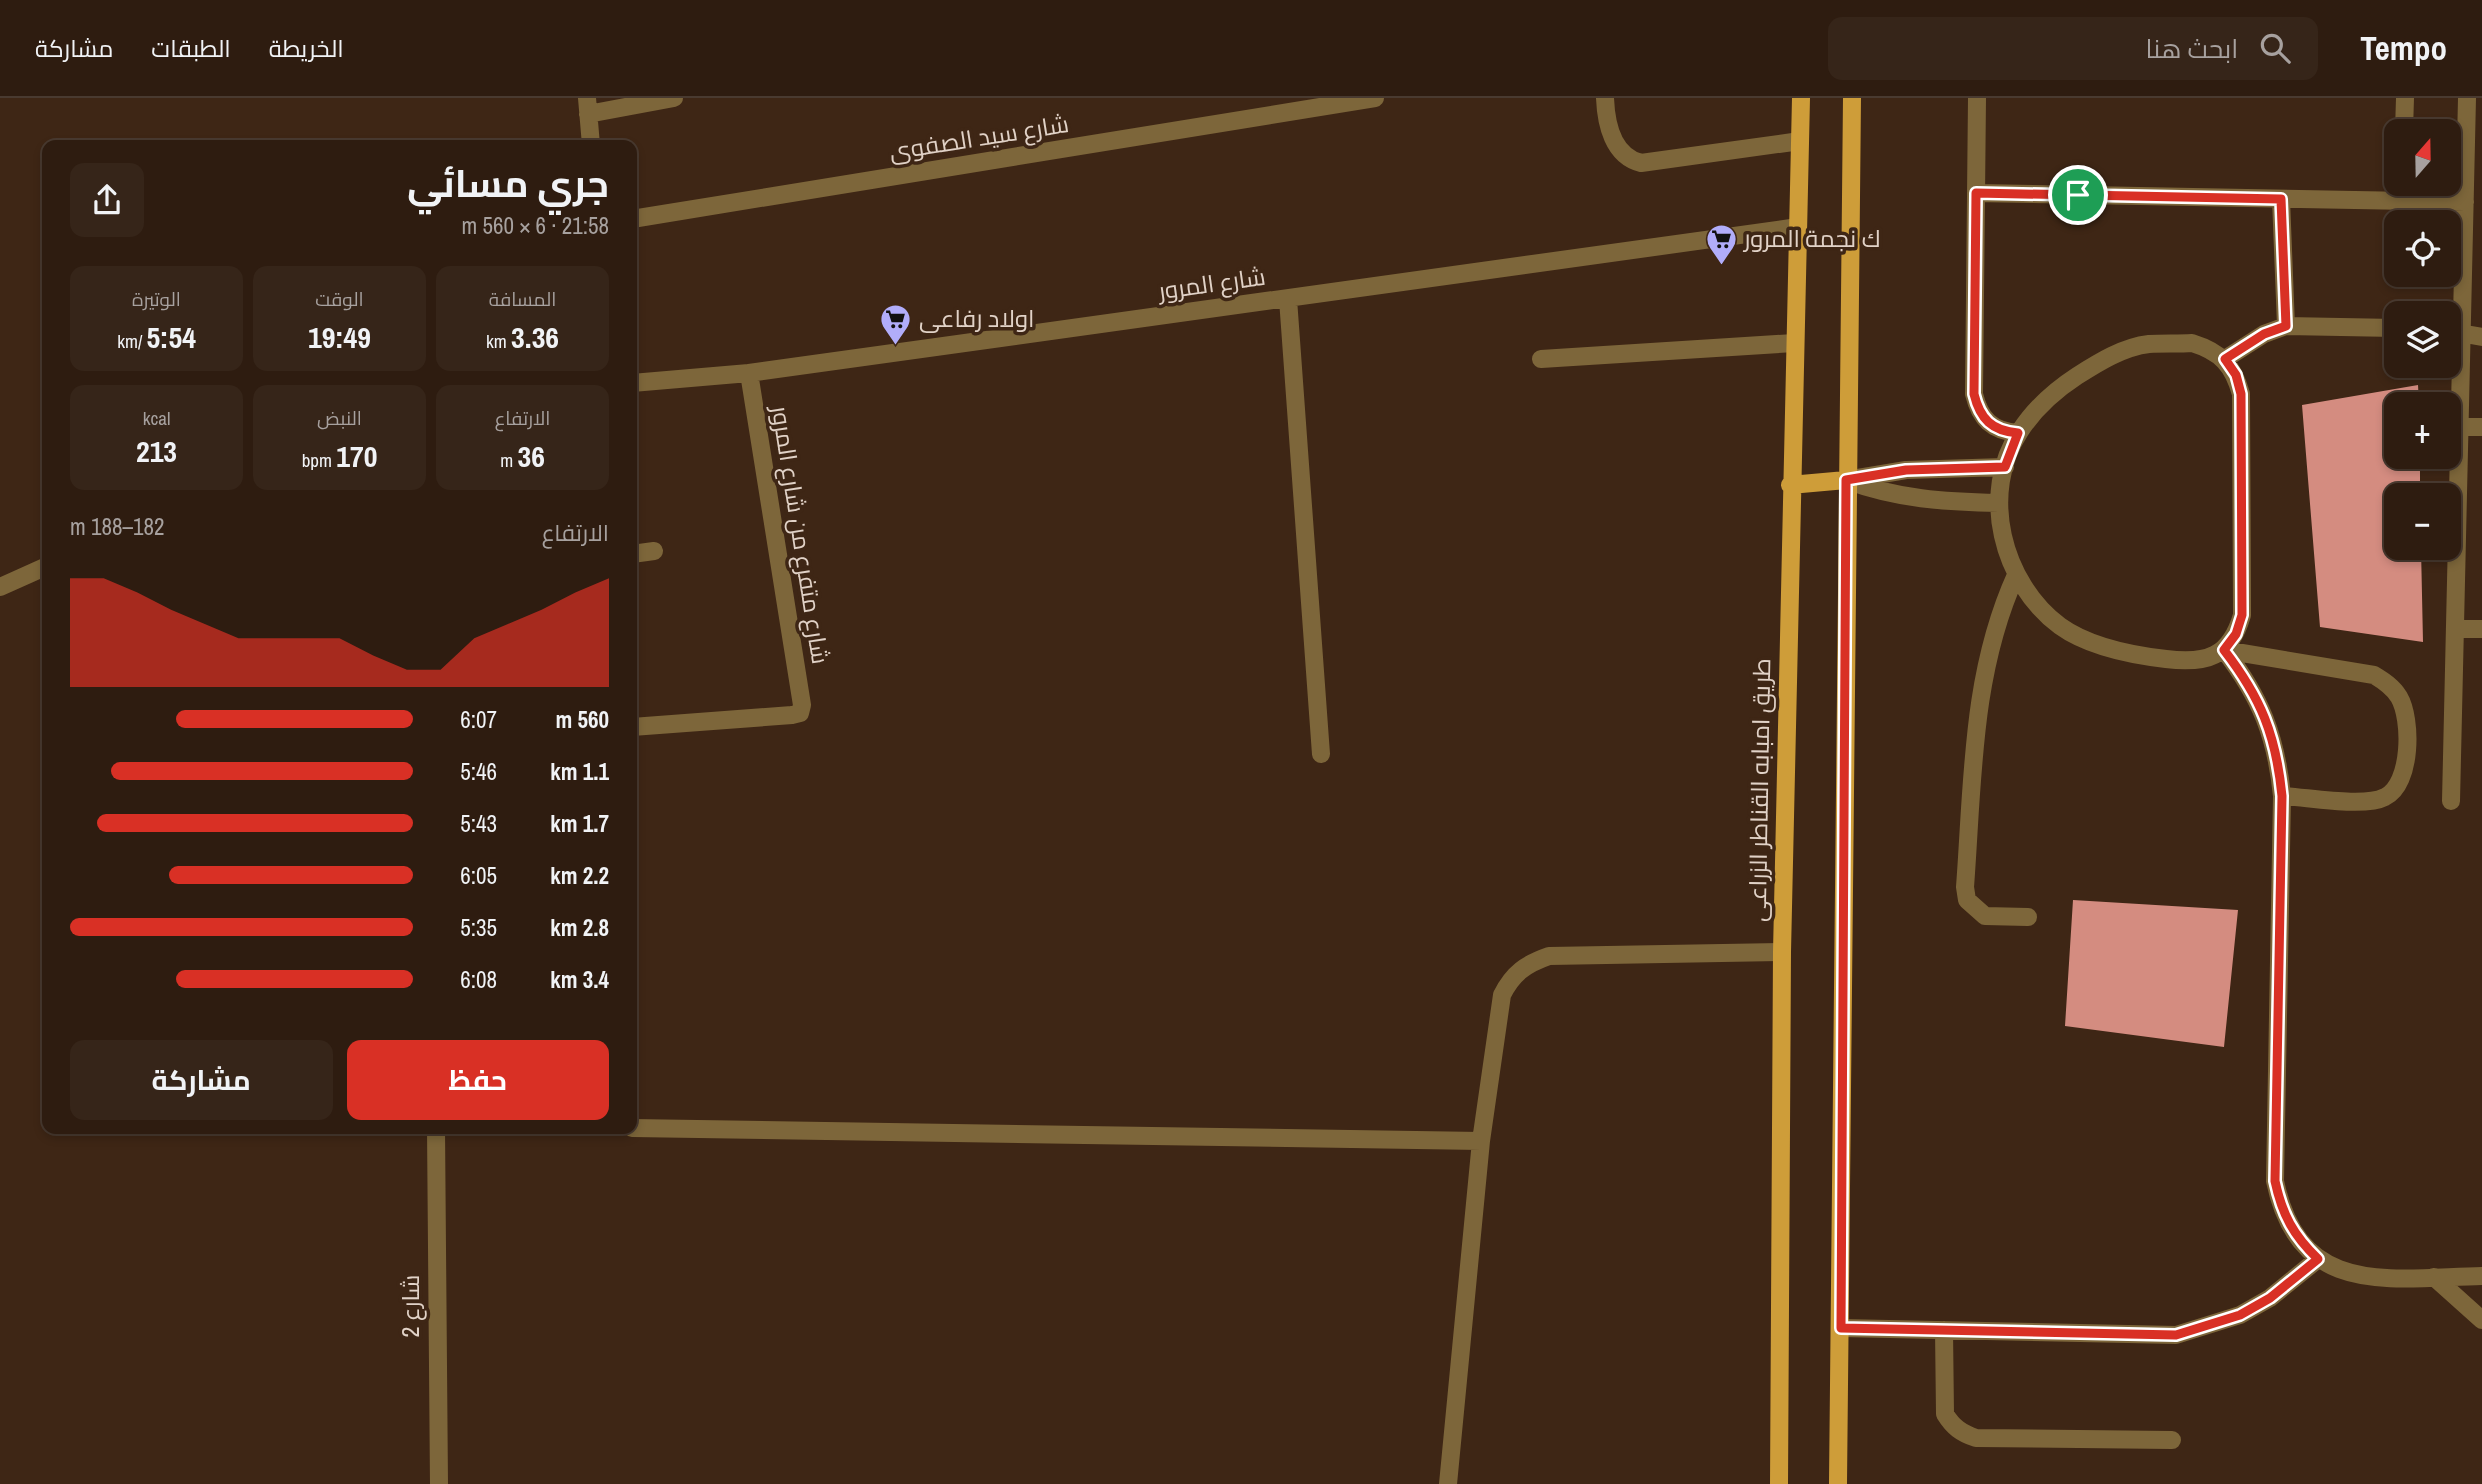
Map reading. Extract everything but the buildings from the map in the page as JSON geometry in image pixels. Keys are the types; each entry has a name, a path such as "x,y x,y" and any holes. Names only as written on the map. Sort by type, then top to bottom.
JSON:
{"main road":[{"name":"طريق امبابه القناطر الزراعى","path":"1779,1484 1782,952 1790,485 1801,98"},
{"path":"1838,1484 1846,480 1852,98"},
{"path":"1790,485 1846,480"}],"street":[{"path":"591,140 588,106 674,98"},
{"name":"شارع سيد الصفوى","path":"637,218 1375,98"},
{"path":"1605,98 1615,147 1621,155 1641,163 1800,141"},
{"path":"1977,98 1974,394 1978,410 1987,423 2001,432 2018,433"},
{"path":"2404,119 2405,98"},
{"path":"2458,301 2465,202 2467,98"},
{"path":"1976,193 2281,199 2384,193"},
{"path":"2428,196 2465,202"},
{"path":"2281,199 2286,326"},
{"name":"شارع المرور","path":"637,383 749,373 1798,227"},
{"path":"1288,299 1321,754"},
{"path":"2225,359 2264,334 2286,326 2384,328"},
{"path":"2461,333 2482,337"},
{"path":"1541,359 1794,343"},
{"path":"2192,343 2210,348 2225,359 2236,375 2241,394 2242,615 2236,634 2224,650 2204,660 2181,661 2140,656 2099,645 2061,626 2036,604 2016,575 2003,540 1999,503 2005,467 2018,433 2040,404 2106,357 2147,344 2192,343"},
{"name":"شارع متفرع من شارع المرور","path":"637,726 801,709 749,373"},
{"path":"2461,427 2482,428"},
{"path":"1846,480 1906,470 2005,467"},
{"path":"2451,801 2459,469"},
{"path":"1846,480 1877,492 1913,499 1999,503"},
{"path":"637,553 653,551"},
{"path":"0,587 42,568"},
{"path":"2016,575 1991,640 1980,695 1965,887 1967,900 1984,916 2028,917"},
{"path":"2455,629 2482,629"},
{"path":"2224,650 2248,682 2266,718 2278,756 2282,796 2275,1181 2281,1211 2296,1237 2318,1259 2351,1275 2482,1276"},
{"path":"2224,650 2374,676 2389,684 2405,712 2404,770 2397,787 2385,797 2370,802 2282,796"},
{"path":"1448,1484 1481,1141 1502,995 1509,979 1527,963 1549,956 1782,952"},
{"path":"637,1128 1481,1141"},
{"name":"شارع 2","path":"436,1134 439,1484"},
{"path":"1841,1328 2176,1335 2240,1315 2270,1298 2318,1259"},
{"path":"2434,1277 2482,1321"},
{"path":"1944,1330 1945,1414 1951,1425 1963,1433 1976,1438 2172,1440"}],"place":[{"name":"ك نجمة المرور","path":"1721,266"},
{"name":"اولاد رفاعى","path":"896,346"}],"route":[{"path":"1976,193 2078,195 2281,199 2286,326 2264,334 2225,359 2236,375 2241,394 2242,615 2236,634 2224,650 2248,682 2266,718 2278,756 2282,796 2275,1181 2281,1211 2296,1237 2318,1259 2270,1298 2240,1315 2209,1327 2176,1335 1841,1328 1846,480 1906,470 2005,467 2018,433 2001,432 1987,423 1978,410 1974,394 1976,193"}]}
